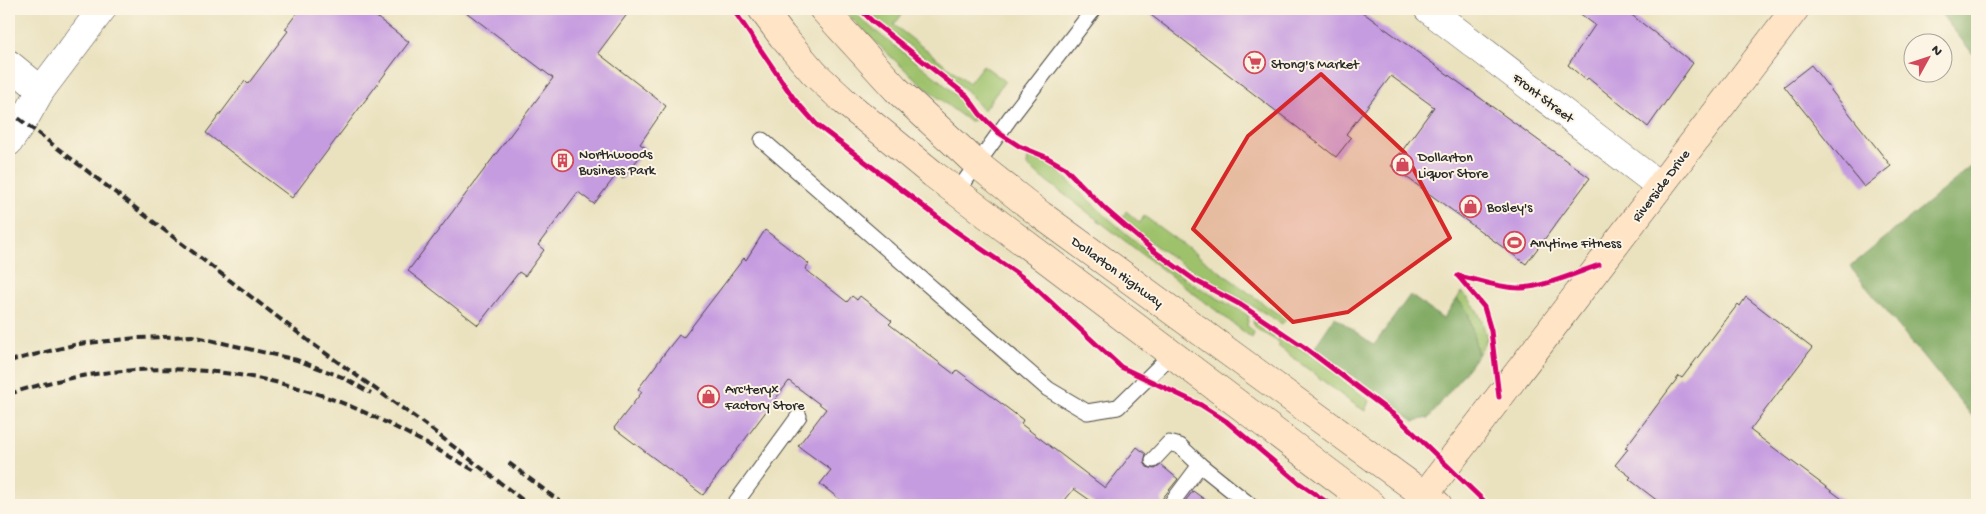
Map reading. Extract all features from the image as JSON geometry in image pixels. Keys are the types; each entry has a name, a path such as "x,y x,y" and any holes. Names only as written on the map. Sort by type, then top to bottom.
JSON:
{"main road":[{"path":"762,9 808,66 844,102 957,192 1372,505"},
{"name":"Dollarton Highway","path":"823,9 896,89 978,165 1041,215 1426,502"},
{"name":"Riverside Drive","path":"1426,502 1660,186 1785,13"}],"street":[{"path":"9,142 42,90 102,9"},
{"name":"Front Street","path":"1428,9 1660,186"},
{"path":"9,64 42,90"}],"lane":[{"path":"957,192 1010,118 1094,9"},
{"path":"762,140 1048,389 1087,412 1118,407 1172,354"},
{"path":"734,505 799,416"},
{"path":"1153,460 1168,443 1180,446 1250,505"},
{"path":"1170,505 1200,464"}],"highlighted area":[{"path":"1321,74 1405,153 1450,238 1348,312 1293,322 1193,229 1248,136"}],"green space":[{"path":"842,9 851,9 882,37 934,76 965,104 977,120 969,121 919,82"},
{"path":"864,9 906,9 894,25 969,83 983,65 1005,81 983,111 965,89"},
{"path":"1937,9 1977,9 1977,59"},
{"path":"1028,157 1046,162 1056,169 1122,230 1193,284 1249,316 1247,325 1254,333 1252,338 1027,166"},
{"path":"1977,162 1977,422 1850,267"},
{"path":"1126,211 1140,223 1144,216 1286,320 1282,324 1158,248 1121,217 1124,216"},
{"path":"1461,292 1472,302 1481,319 1487,339 1478,355 1468,312 1457,299"},
{"path":"1410,295 1443,319 1457,299 1468,312 1478,355 1429,418 1414,421 1314,348 1335,317 1374,345"},
{"path":"1254,318 1328,367 1369,401 1365,411 1278,346 1280,343 1257,329 1253,323"}],"building":[{"path":"300,9 366,9 409,42 292,198 206,133 245,81 248,84 288,31 285,29"},
{"name":"Northwoods Business Park","path":"462,9 631,9 598,53 666,106 640,144 646,148 623,179 617,174 594,204 578,192 538,245 544,250 525,276 519,272 478,325 408,271 553,78"},
{"path":"1143,9 1358,9 1590,178 1526,264 1391,166 1434,107 1391,76 1346,134 1351,138 1336,157"},
{"path":"1574,9 1624,9 1693,63 1648,127 1588,78 1586,80 1568,65 1595,25"},
{"path":"1811,65 1891,166 1864,187 1784,86"},
{"path":"765,230 809,264 805,269 847,302 852,296 857,300 860,296 892,321 889,324 954,374 957,370 1023,420 1021,424 1105,488 1137,447 1146,454 1144,462 1147,467 1155,469 1161,465 1178,479 1162,499 1161,505 1092,505 1094,503 1074,489 1061,505 847,505 820,484 831,470 798,446 826,409 789,381 703,495 614,428 642,392 638,389 671,345 679,335 683,338 744,258 746,260"},
{"path":"1746,297 1812,348 1750,430 1850,505 1663,505 1629,479 1631,477 1615,465 1628,449 1625,448 1679,376 1682,378 1738,304 1740,306"},
{"path":"1193,491 1212,505 1182,505"}],"railway":[{"path":"9,111 314,345 427,426 529,505"},
{"path":"9,361 78,344 137,338 192,336 297,360 342,377 371,393"},
{"path":"9,394 52,382 95,374 140,370 228,373 272,381 315,393 357,409 403,431 477,472"},
{"path":"509,463 564,505"}],"cycle path":[{"path":"733,9 794,99 817,125 957,232 1028,281 1121,367 1201,405 1226,421 1299,483 1331,505"},
{"path":"860,9 872,21 967,96 980,114 999,133 1019,146 1046,157 1065,168 1105,209 1154,251 1196,281 1241,305 1304,347 1398,418 1488,505"},
{"path":"1458,276 1496,285 1520,288 1570,276 1599,265"},
{"path":"1458,276 1484,307 1491,331 1499,397"}],"place":[{"name":"Stong's Market","path":"1255,63"},
{"name":"Northwoods Business Park","path":"563,161"},
{"name":"Dollarton Liquor Store","path":"1402,164"},
{"name":"Bosley's","path":"1471,206"},
{"name":"Anytime Fitness","path":"1514,242"},
{"name":"Arc'teryx Factory Store","path":"709,396"}]}
